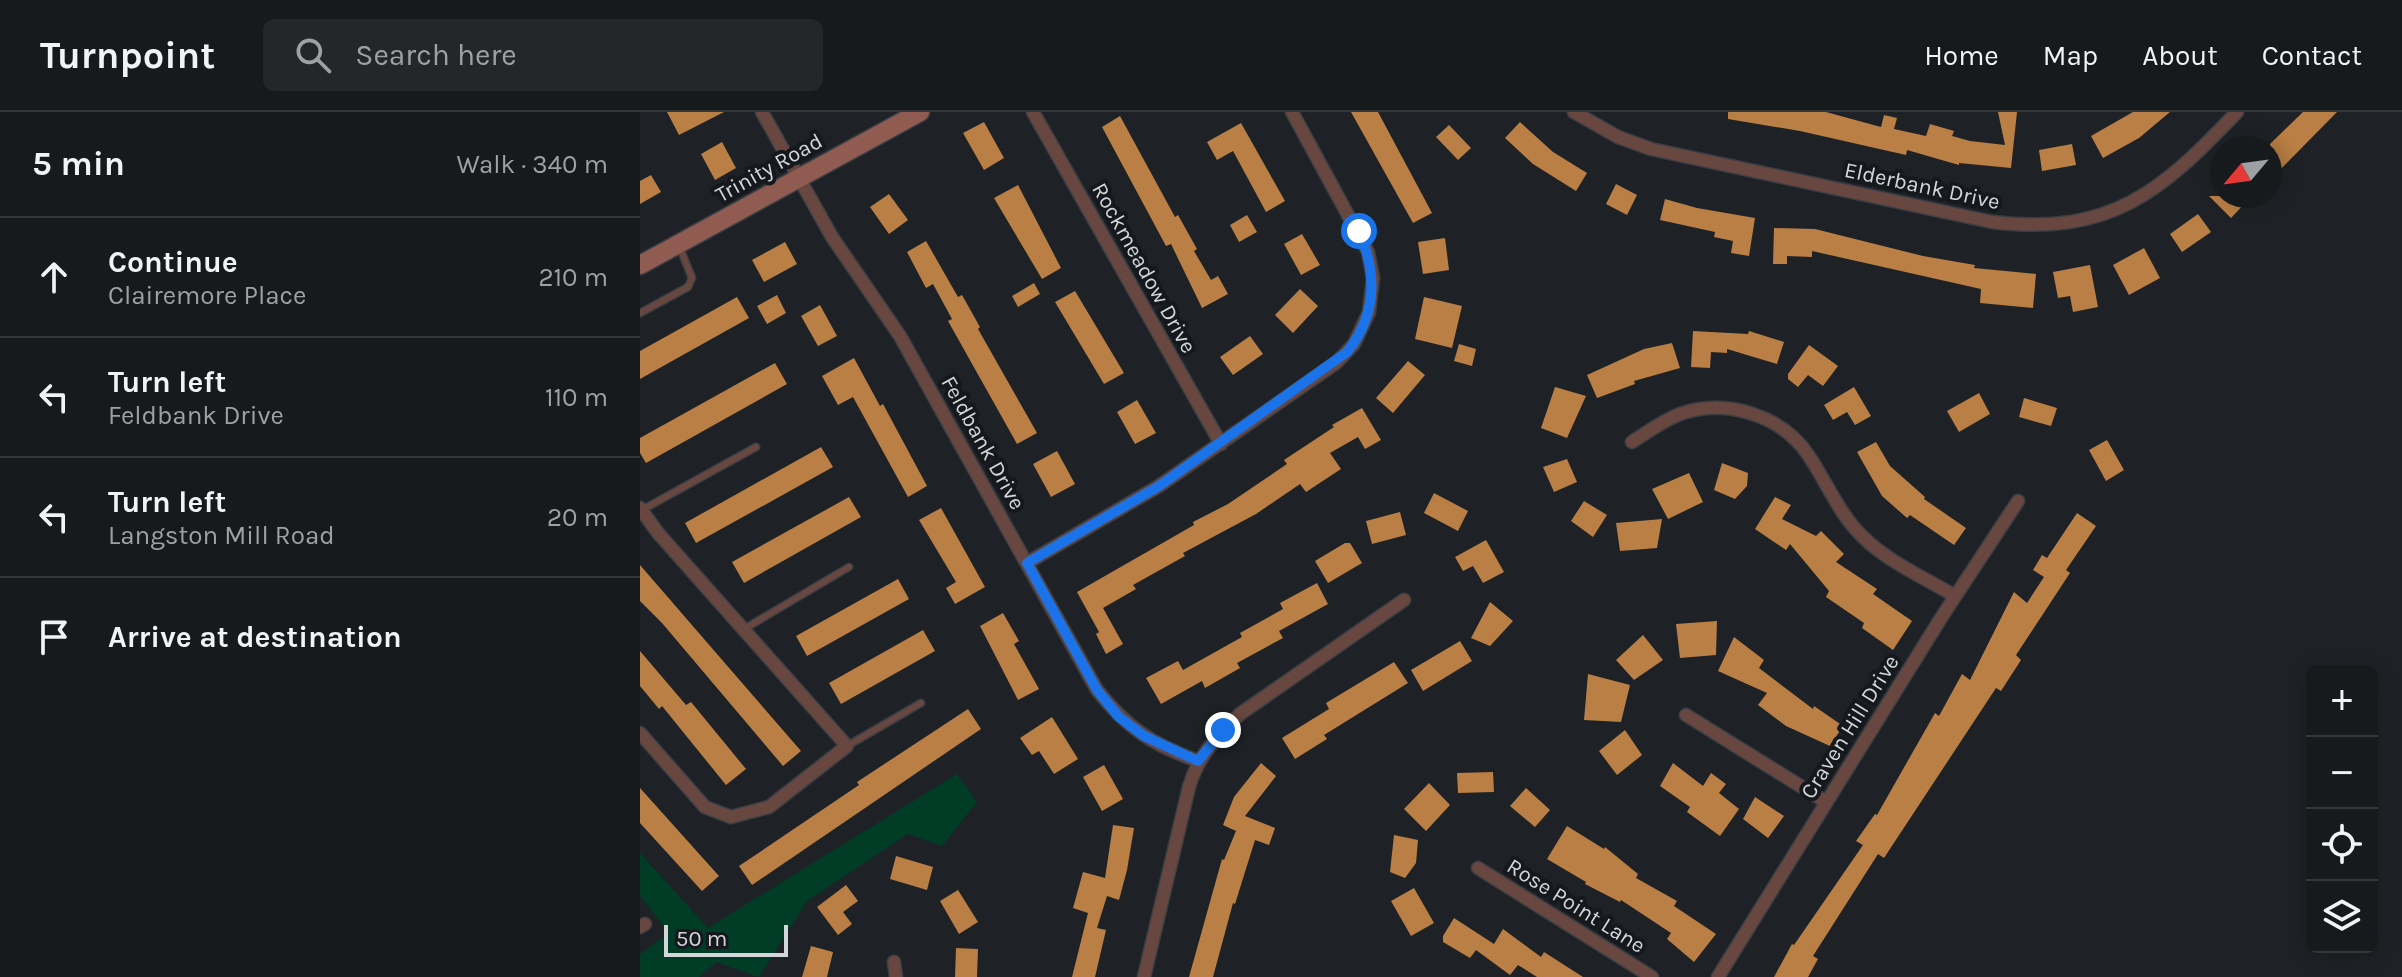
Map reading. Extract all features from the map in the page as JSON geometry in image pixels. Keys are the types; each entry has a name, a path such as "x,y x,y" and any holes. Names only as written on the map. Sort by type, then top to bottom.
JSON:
{"street":[{"name":"Feldbank Drive","path":"762,112 832,237 900,336 1097,690 1119,717 1144,736 1198,761"},
{"name":"Trinity Road","path":"640,265 920,112"},
{"name":"Rockmeadow Drive","path":"1033,112 1221,444"},
{"path":"1027,563 1119,511 1221,444 1347,352 1360,334 1372,301 1373,278 1368,252 1292,112"},
{"name":"Elderbank Drive","path":"1574,112 1618,137 1651,149 2028,227 2087,220 2125,207 2176,172 2237,112"},
{"path":"1632,442 1663,422 1699,409 1737,410 1764,417 1780,426 1808,454 1846,518 1864,538 1955,596"},
{"name":"Craven Hill Drive","path":"1718,977 1955,596 2018,501"},
{"path":"640,733 705,807 731,817 769,807 847,746 658,533 641,509"},
{"path":"1144,977 1189,787 1198,761 1240,714 1404,600"},
{"path":"1686,715 1826,802"},
{"name":"Rose Point Lane","path":"1478,868 1652,977"},
{"path":"894,962 896,977"}],"lane":[{"path":"640,313 688,287 692,278 691,269 678,244"},
{"path":"641,509 756,447"},
{"path":"744,629 849,567"},
{"path":"847,746 921,703"}],"green space":[{"path":"957,774 977,802 942,846 908,834 807,901 759,977 716,962 699,977 640,977 640,954 669,933 640,896 640,853 708,928"}],"building":[{"path":"667,112 724,112 679,135"},
{"path":"1351,112 1378,112 1432,213 1413,223"},
{"path":"1728,112 1826,112 1881,127 1884,115 1897,118 1894,129 1926,136 1930,124 1954,131 1952,136 2005,145 1998,112 2017,112 2011,168 1959,165 1907,150 1906,155 1800,131 1728,119"},
{"path":"2133,112 2170,112 2139,138 2103,158 2091,136"},
{"path":"2303,112 2337,112 2282,168 2282,136 2278,136"},
{"path":"1120,116 1175,217 1178,215 1197,249 1194,251 1211,280 1218,276 1228,294 1202,308 1171,244 1166,246 1102,127"},
{"path":"984,122 1004,158 984,170 963,133"},
{"path":"1520,122 1553,152 1587,173 1576,191 1533,164 1505,138"},
{"path":"1241,123 1285,201 1266,212 1233,151 1217,160 1207,142"},
{"path":"1449,125 1471,148 1458,160 1436,137"},
{"path":"722,142 736,168 715,180 701,154"},
{"path":"2072,144 2076,165 2042,171 2039,150"},
{"path":"651,175 661,192 640,204 640,181"},
{"path":"1616,184 1637,195 1627,215 1606,204"},
{"path":"1018,185 1061,268 1042,279 994,198"},
{"path":"889,194 908,220 889,234 870,207"},
{"path":"1665,199 1755,218 1749,256 1731,253 1733,241 1714,237 1715,232 1660,220"},
{"path":"2221,208 2241,208 2231,218"},
{"path":"2198,214 2211,232 2182,252 2170,234"},
{"path":"1247,215 1257,232 1239,242 1230,225"},
{"path":"1774,228 1815,229 1923,256 1975,265 1974,268 2036,274 2033,308 1980,303 1981,289 1812,251 1812,257 1787,256 1787,264 1773,264"},
{"path":"1302,234 1320,265 1301,275 1284,244"},
{"path":"1445,238 1449,270 1423,274 1418,242"},
{"path":"926,241 958,297 962,295 1037,433 1017,444 948,321 952,319 933,284 926,288 907,252"},
{"path":"785,242 797,264 764,282 752,260"},
{"path":"2144,248 2160,278 2129,295 2113,265"},
{"path":"2090,265 2098,307 2073,312 2070,296 2058,298 2053,272"},
{"path":"1034,283 1040,294 1018,307 1012,296"},
{"path":"1300,289 1318,306 1293,333 1275,315"},
{"path":"1075,291 1124,373 1104,384 1055,302"},
{"path":"777,295 786,313 767,324 757,306"},
{"path":"737,297 749,318 640,379 640,351"},
{"path":"1424,297 1462,306 1452,348 1415,339"},
{"path":"820,305 837,336 818,346 801,316"},
{"path":"1693,331 1748,334 1749,331 1784,342 1777,364 1727,349 1727,353 1711,352 1710,368 1691,367"},
{"path":"1250,336 1263,354 1233,375 1220,357"},
{"path":"1672,343 1680,368 1634,381 1635,384 1597,398 1587,375 1644,349"},
{"path":"1459,344 1476,349 1472,366 1454,361"},
{"path":"1809,345 1838,366 1823,386 1808,375 1798,387 1788,379 1788,374"},
{"path":"854,358 880,406 883,404 927,486 908,497 853,397 838,405 822,376"},
{"path":"1408,361 1425,375 1393,413 1376,398"},
{"path":"775,363 787,384 646,463 640,453 640,438"},
{"path":"1555,387 1586,396 1567,438 1541,428"},
{"path":"1854,387 1871,416 1855,425 1847,412 1833,420 1824,405"},
{"path":"1979,393 1990,414 1959,432 1947,411"},
{"path":"2024,398 2057,408 2051,426 2019,417"},
{"path":"1137,400 1156,433 1135,444 1117,412"},
{"path":"1362,408 1381,440 1365,449 1358,437 1330,453 1341,469 1306,492 1300,484 1256,514 1183,553 1185,556 1133,585 1136,589 1103,608 1123,644 1106,654 1096,634 1099,632 1077,592 1228,504 1287,464 1284,460 1334,427 1332,425"},
{"path":"2107,440 2124,470 2106,481 2089,450"},
{"path":"1876,442 1890,466 1924,499 1966,528 1954,545 1910,515 1907,518 1882,496 1857,452"},
{"path":"821,447 833,467 696,543 685,523"},
{"path":"1057,451 1075,484 1051,497 1033,464"},
{"path":"1567,459 1577,482 1554,492 1543,467"},
{"path":"1722,463 1748,473 1747,486 1735,499 1714,490"},
{"path":"1689,473 1703,502 1668,519 1652,489"},
{"path":"1434,493 1468,511 1458,531 1424,513"},
{"path":"849,497 861,517 744,583 732,562"},
{"path":"1775,497 1791,505 1782,519 1816,536 1821,531 1844,554 1836,562 1877,589 1873,594 1912,621 1893,650 1862,628 1864,623 1826,597 1829,591 1790,544 1786,550 1755,529"},
{"path":"1584,501 1607,515 1593,537 1571,521"},
{"path":"941,508 985,587 955,604 946,588 956,582 919,520"},
{"path":"1400,512 1406,535 1372,544 1366,521"},
{"path":"2077,513 2096,526 2066,570 2070,573 2016,655 2021,660 2001,691 1996,688 1884,858 1878,854 1813,956 1818,959 1808,977 1774,977 1792,944 1863,845 1856,841 1877,815 1935,713 1939,716 1962,674 1970,680 2014,592 2027,603 2044,577 2033,570 2042,555 2047,558"},
{"path":"1662,519 1657,548 1620,551 1616,523"},
{"path":"1486,540 1504,572 1483,583 1473,566 1463,571 1455,557"},
{"path":"1350,543 1362,563 1328,583 1315,561"},
{"path":"640,565 801,751 783,766 640,601"},
{"path":"898,579 909,599 807,656 796,636"},
{"path":"1317,583 1328,604 1279,631 1283,638 1237,663 1240,668 1205,688 1202,681 1161,704 1146,678 1178,661 1183,670 1242,637 1240,633 1283,609 1280,603"},
{"path":"1490,602 1513,621 1490,646 1471,638"},
{"path":"1003,613 1019,641 1014,644 1039,689 1018,700 980,626"},
{"path":"1717,621 1716,655 1680,658 1676,624"},
{"path":"923,630 935,651 841,704 829,683"},
{"path":"1643,635 1663,660 1634,680 1616,660"},
{"path":"1734,637 1764,660 1759,668 1813,709 1814,706 1843,726 1830,746 1786,726 1758,705 1767,693 1718,671"},
{"path":"1460,641 1472,661 1423,691 1411,670"},
{"path":"640,651 686,705 691,702 746,769 726,785 662,706 659,709 640,686"},
{"path":"1394,662 1408,683 1324,735 1327,739 1295,759 1282,738 1329,709 1326,703"},
{"path":"1588,674 1630,685 1621,722 1584,720"},
{"path":"968,709 981,729 752,885 739,866 859,785 857,782"},
{"path":"1052,717 1078,759 1054,774 1039,751 1032,755 1020,738"},
{"path":"1625,730 1642,755 1617,775 1599,751"},
{"path":"1261,763 1276,776 1245,816 1275,828 1269,845 1255,840 1233,903 1213,977 1189,977 1222,859 1236,831 1223,825 1234,797"},
{"path":"1673,763 1703,786 1711,773 1726,784 1719,793 1739,809 1720,836 1687,812 1690,807 1660,786"},
{"path":"1104,765 1123,799 1102,811 1083,777"},
{"path":"1493,772 1494,792 1458,793 1457,773"},
{"path":"1429,783 1450,805 1426,831 1404,809"},
{"path":"640,788 719,876 702,891 640,823"},
{"path":"1526,788 1550,810 1535,827 1510,806"},
{"path":"1755,797 1784,816 1768,838 1743,819"},
{"path":"1113,825 1134,828 1119,900 1107,896 1097,928 1106,930 1095,977 1072,977 1088,913 1073,908 1083,872 1105,878"},
{"path":"1567,826 1605,847 1638,874 1636,878 1677,901 1674,906 1716,934 1694,962 1667,939 1671,933 1621,900 1585,884 1547,859"},
{"path":"1394,835 1418,840 1416,863 1405,878 1390,872"},
{"path":"896,856 933,867 927,890 890,879"},
{"path":"846,885 858,901 843,912 852,924 838,935 817,907"},
{"path":"1414,888 1434,923 1411,936 1391,901"},
{"path":"958,890 978,922 959,934 940,901"},
{"path":"1454,918 1494,944 1503,929 1541,957 1544,952 1583,977 1537,977 1518,965 1510,975 1476,950 1470,958 1443,942 1443,936"},
{"path":"811,946 833,952 827,977 802,977"},
{"path":"956,948 978,949 977,977 955,977"}],"route":[{"path":"1223,730 1198,761 1177,754 1144,736 1119,717 1097,690 1027,563 1159,486 1347,352 1360,334 1372,301 1373,278 1368,252 1359,231"}]}
